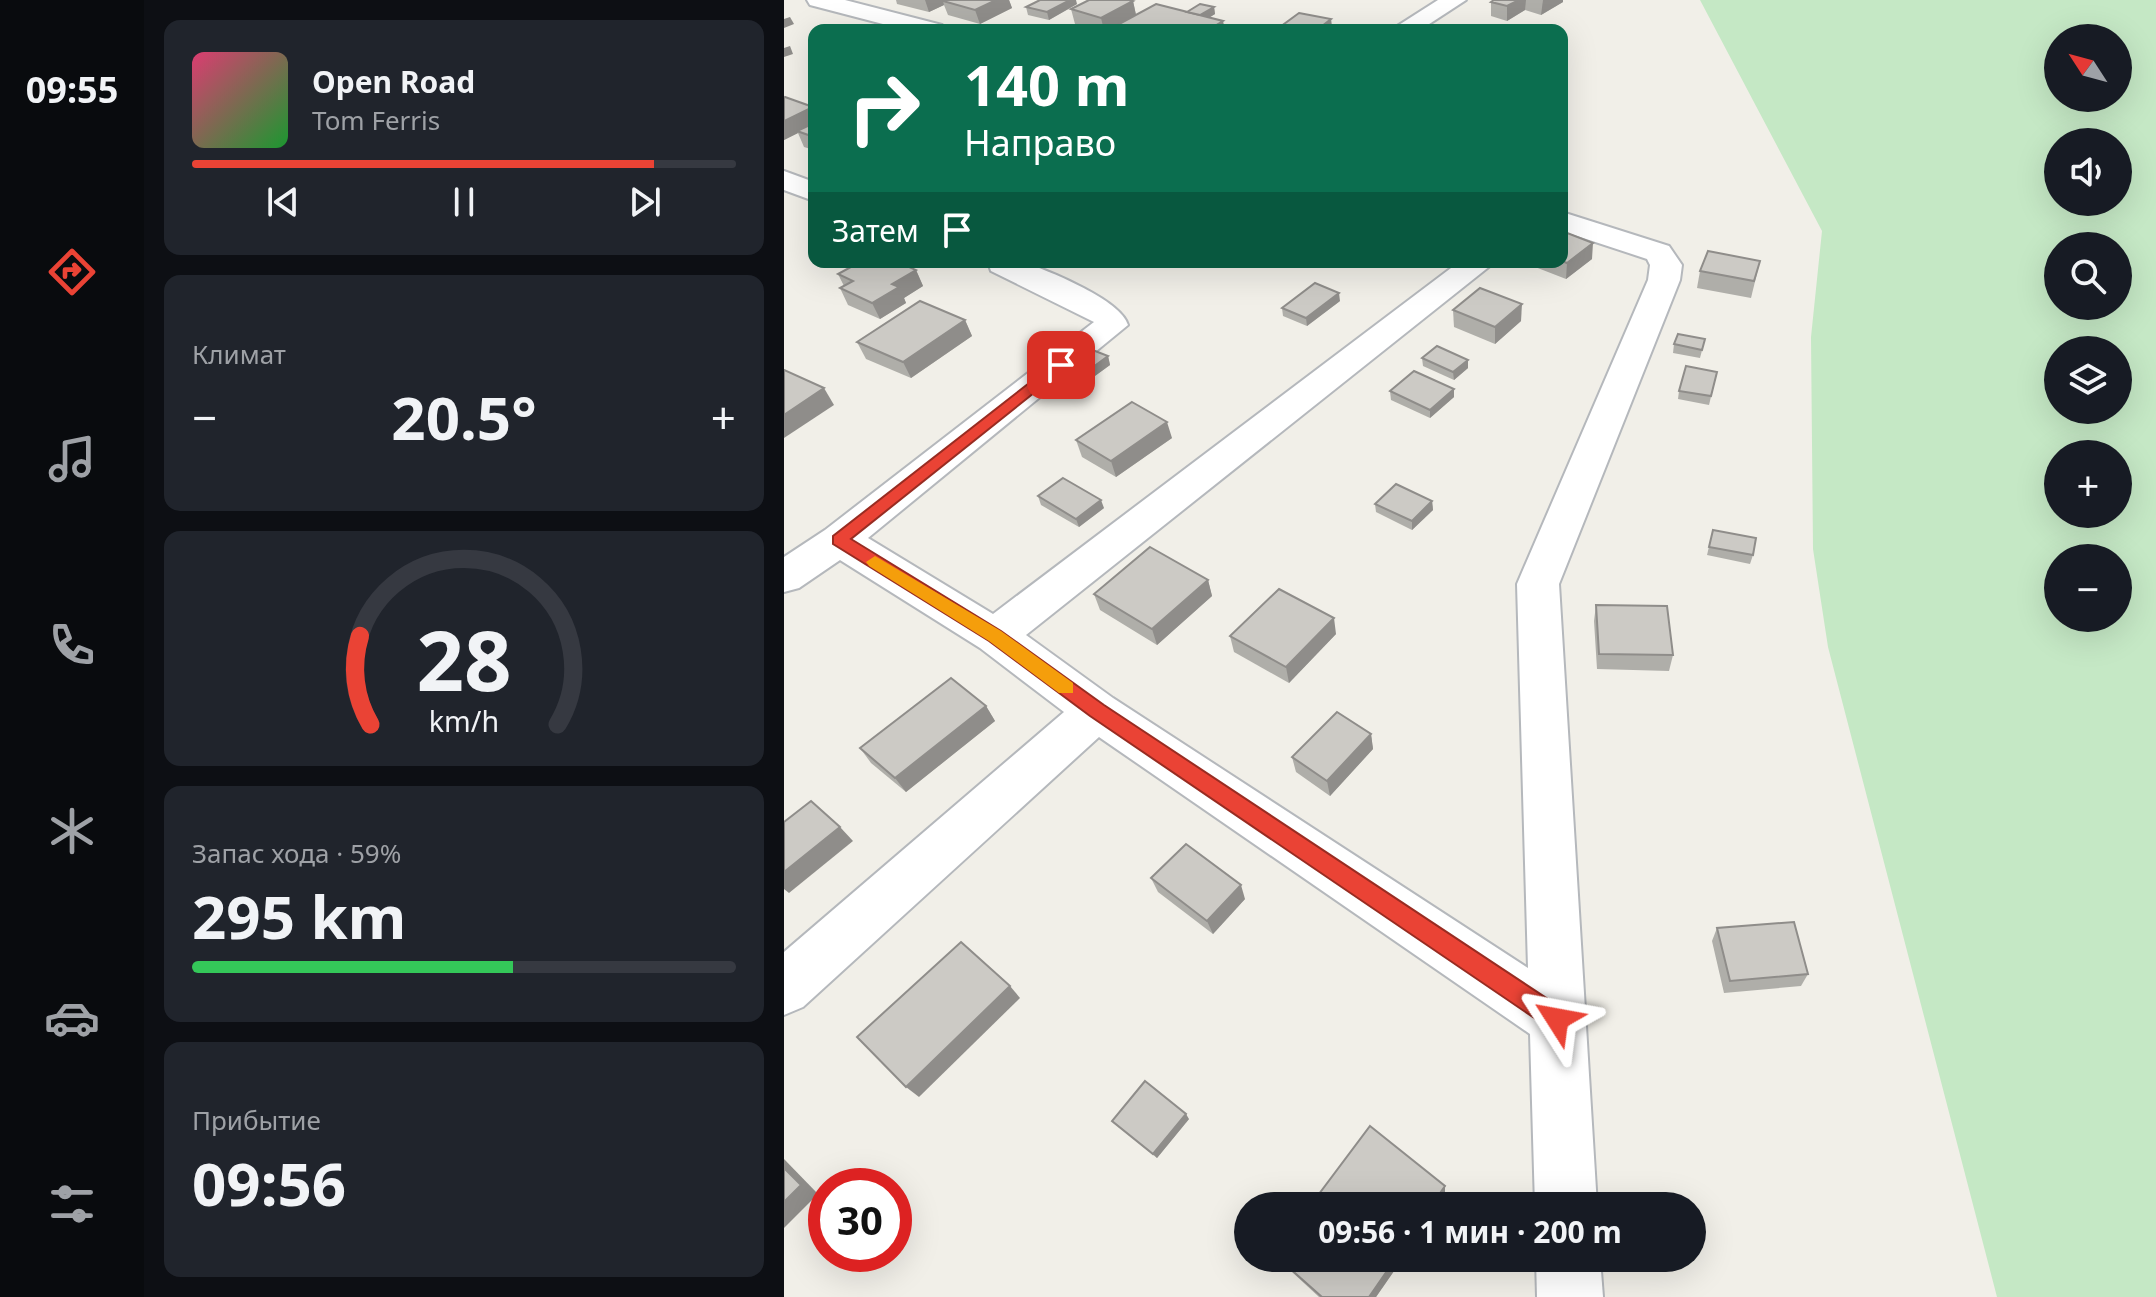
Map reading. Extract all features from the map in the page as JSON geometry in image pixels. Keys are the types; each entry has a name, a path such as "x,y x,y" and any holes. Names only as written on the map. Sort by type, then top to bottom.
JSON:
{"street":[{"path":"818,0 911,24"},
{"path":"1412,0 1450,3"},
{"path":"1413,24 1450,3"},
{"path":"784,180 808,190"},
{"path":"1565,1192 1538,584 1664,280 1666,265 1658,253 1568,223"},
{"path":"784,577 839,540 1111,325 1109,317 1096,308 1012,268"},
{"path":"995,636 1471,268"},
{"path":"839,540 995,636 1097,711 1557,1019"},
{"path":"784,988 1097,711"},
{"path":"1569,1272 1570,1297"}],"green space":[{"path":"1700,0 2156,0 2156,1297 1997,1297 1828,647 1813,549 1811,337 1822,231"}],"building":[{"path":"945,0 996,0 975,10"},
{"path":"1040,0 1070,0 1047,12 1026,7"},
{"path":"1089,0 1133,1 1101,18 1071,9"},
{"path":"1519,0 1507,6 1491,2"},
{"path":"1156,4 1223,21 1218,24 1119,24"},
{"path":"1200,4 1214,7 1200,15 1187,12"},
{"path":"1299,13 1331,19 1325,24 1284,24"},
{"path":"784,98 808,105 808,109 784,121"},
{"path":"808,126 808,135 797,131"},
{"path":"1568,233 1593,243 1568,262"},
{"path":"1708,251 1760,261 1754,281 1700,271"},
{"path":"849,268 916,270 892,284 899,287 872,303 840,288 853,281 838,274"},
{"path":"1315,283 1339,293 1306,318 1282,308"},
{"path":"1480,288 1522,304 1495,327 1453,310"},
{"path":"920,301 965,320 903,362 857,342"},
{"path":"1678,334 1705,339 1702,350 1674,344"},
{"path":"1437,346 1468,360 1453,372 1422,358"},
{"path":"1090,349 1108,356 1085,373 1067,365"},
{"path":"1686,366 1717,372 1711,396 1679,391"},
{"path":"784,370 824,388 784,415"},
{"path":"1414,371 1454,389 1430,410 1390,391"},
{"path":"1132,402 1167,422 1111,461 1076,440"},
{"path":"1063,478 1101,500 1076,519 1038,496"},
{"path":"1396,484 1432,501 1412,521 1375,504"},
{"path":"1713,530 1756,538 1753,555 1709,547"},
{"path":"1150,547 1208,580 1152,629 1094,594"},
{"path":"1279,589 1334,618 1286,667 1230,636"},
{"path":"1596,605 1667,606 1673,655 1599,654"},
{"path":"951,678 986,706 895,778 860,748"},
{"path":"1337,712 1371,734 1327,781 1292,757"},
{"path":"811,801 840,827 784,872 784,822"},
{"path":"1186,844 1241,885 1207,921 1151,878"},
{"path":"1794,922 1808,974 1730,981 1717,928"},
{"path":"961,942 1010,986 906,1087 857,1037"},
{"path":"1145,1081 1186,1114 1153,1154 1112,1121"},
{"path":"1370,1126 1445,1186 1441,1192 1320,1192"},
{"path":"784,1168 801,1185 784,1202"},
{"path":"1294,1272 1386,1272 1369,1297 1322,1297"}],"slow traffic":[{"path":"875,562 995,636 1066,688"}],"route":[{"path":"1061,365 839,540 995,636 1097,711 1557,1019"}]}
